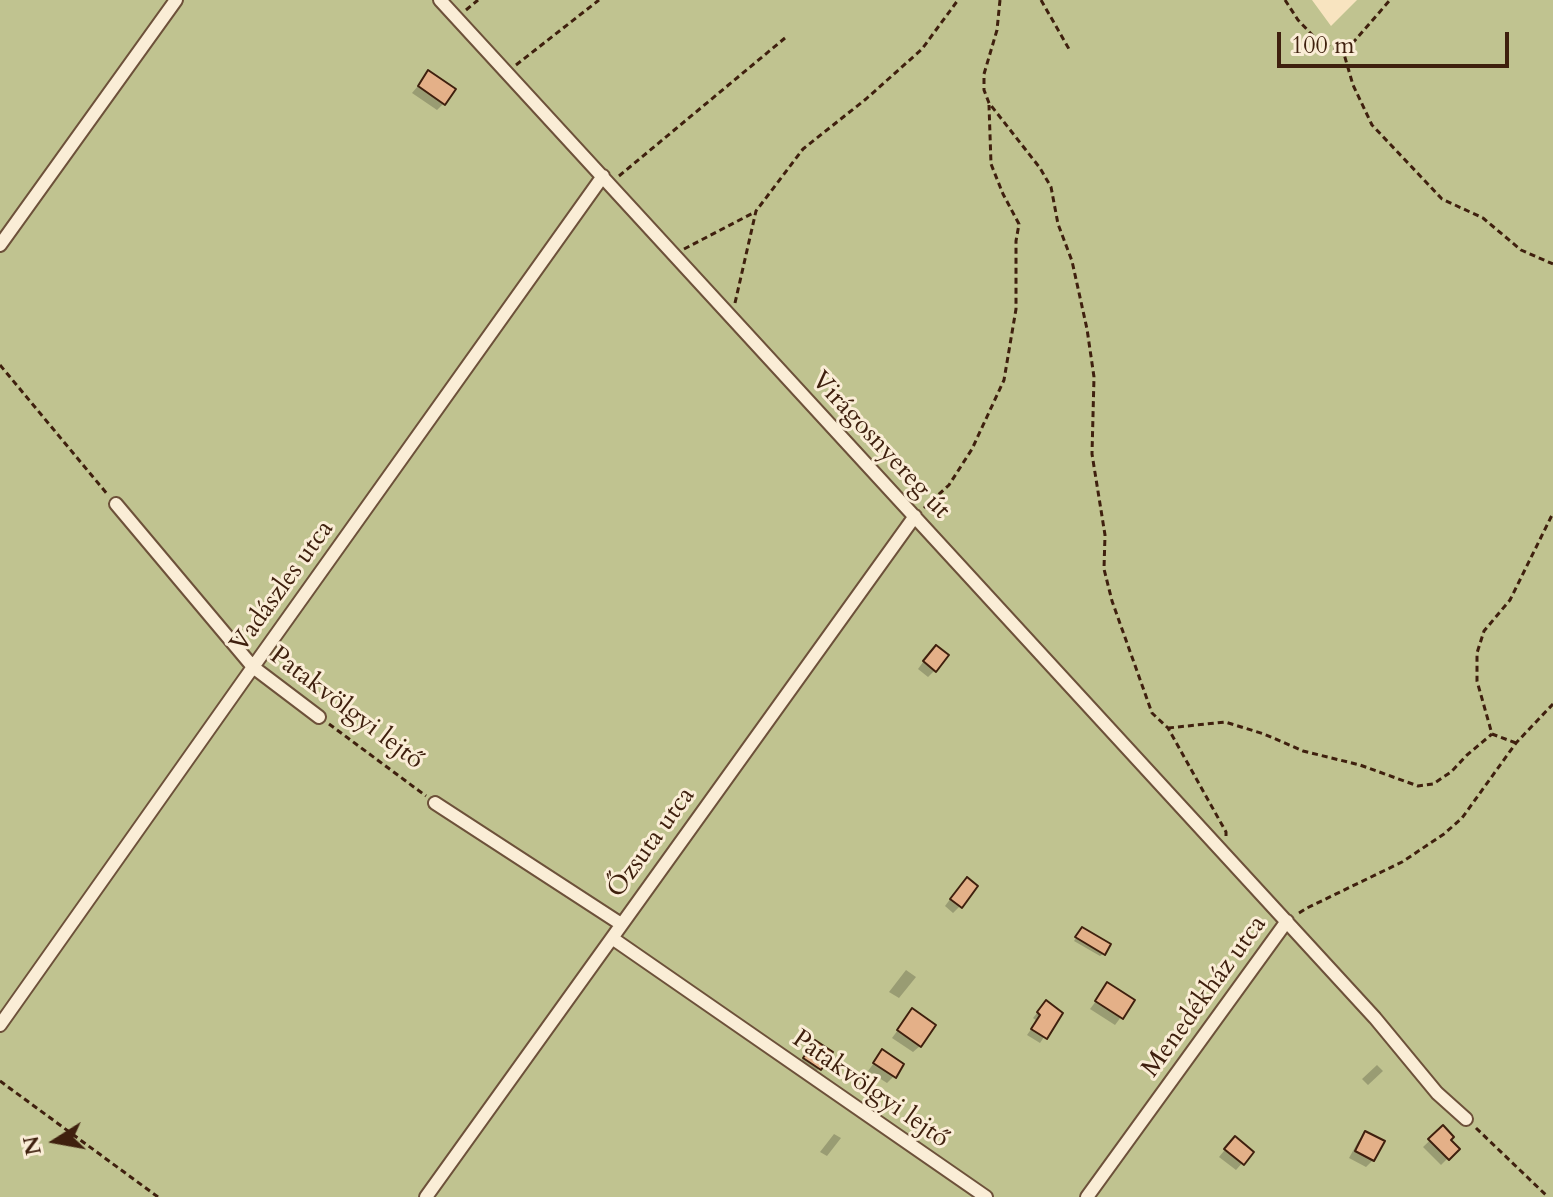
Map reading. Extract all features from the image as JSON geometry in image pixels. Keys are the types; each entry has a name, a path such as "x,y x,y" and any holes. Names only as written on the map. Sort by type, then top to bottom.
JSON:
{"street":[{"path":"0,245 176,0"},
{"name":"Virágosnyereg út","path":"440,0 1287,921"},
{"name":"Vadászles utca","path":"0,1025 253,667 607,180"},
{"name":"Patakvölgyi lejtő","path":"116,504 253,667 319,717"},
{"name":"Őzsuta utca","path":"426,1197 915,516"},
{"name":"Patakvölgyi lejtő","path":"435,803 621,924"},
{"name":"Menedékház utca","path":"1087,1197 1287,921 1375,1018 1437,1093 1466,1119"},
{"name":"Patakvölgyi lejtő","path":"612,938 986,1197"}],"path":[{"path":"506,72 599,0"},
{"path":"731,317 756,211 803,149 922,49 958,0"},
{"path":"1000,0 997,30 984,74 984,90 989,103 1040,168 1051,187 1058,224 1072,261 1094,377 1092,454 1105,535 1104,569 1112,601 1152,713 1168,728 1226,832 1227,855"},
{"path":"1041,0 1069,49"},
{"path":"1285,0 1298,20 1319,42 1336,49 1351,45 1390,0"},
{"path":"607,180 785,38"},
{"path":"1342,47 1353,85 1372,125 1442,199 1483,218 1521,250 1553,264"},
{"path":"915,516 949,485 972,449 1004,380 1016,309 1019,224 991,164 989,103"},
{"path":"674,254 756,211"},
{"path":"0,365 116,504"},
{"path":"1492,734 1477,681 1477,653 1484,631 1510,600 1553,513"},
{"path":"1287,921 1307,908 1402,862 1444,834 1470,808 1516,743 1553,704"},
{"name":"Patakvölgyi lejtő","path":"319,717 435,803"},
{"path":"1168,728 1225,722 1303,751 1360,765 1418,786 1433,784 1442,778 1492,734"},
{"path":"1492,734 1516,743"},
{"path":"0,1081 158,1197"},
{"path":"1466,1119 1548,1197"}],"green space":[{"path":"0,0 1312,0 1331,26 1357,0 1553,0 1553,1197 0,1197"}],"building":[{"path":"428,70 456,89 445,105 418,86"},
{"path":"936,645 949,655 936,672 923,661"},
{"path":"967,877 978,886 962,908 950,899"},
{"path":"1082,927 1111,944 1105,955 1075,937"},
{"path":"1107,982 1135,1000 1123,1019 1095,1001"},
{"path":"1046,1000 1063,1013 1047,1039 1031,1029 1040,1015 1037,1012"},
{"path":"912,1008 936,1025 921,1047 897,1030"},
{"path":"815,1040 833,1052 821,1070 803,1058"},
{"path":"882,1049 904,1064 896,1078 873,1063"},
{"path":"1443,1125 1460,1149 1449,1160 1428,1139"},
{"path":"1365,1131 1385,1141 1374,1161 1355,1151"},
{"path":"1235,1136 1254,1152 1244,1165 1224,1149"}]}
